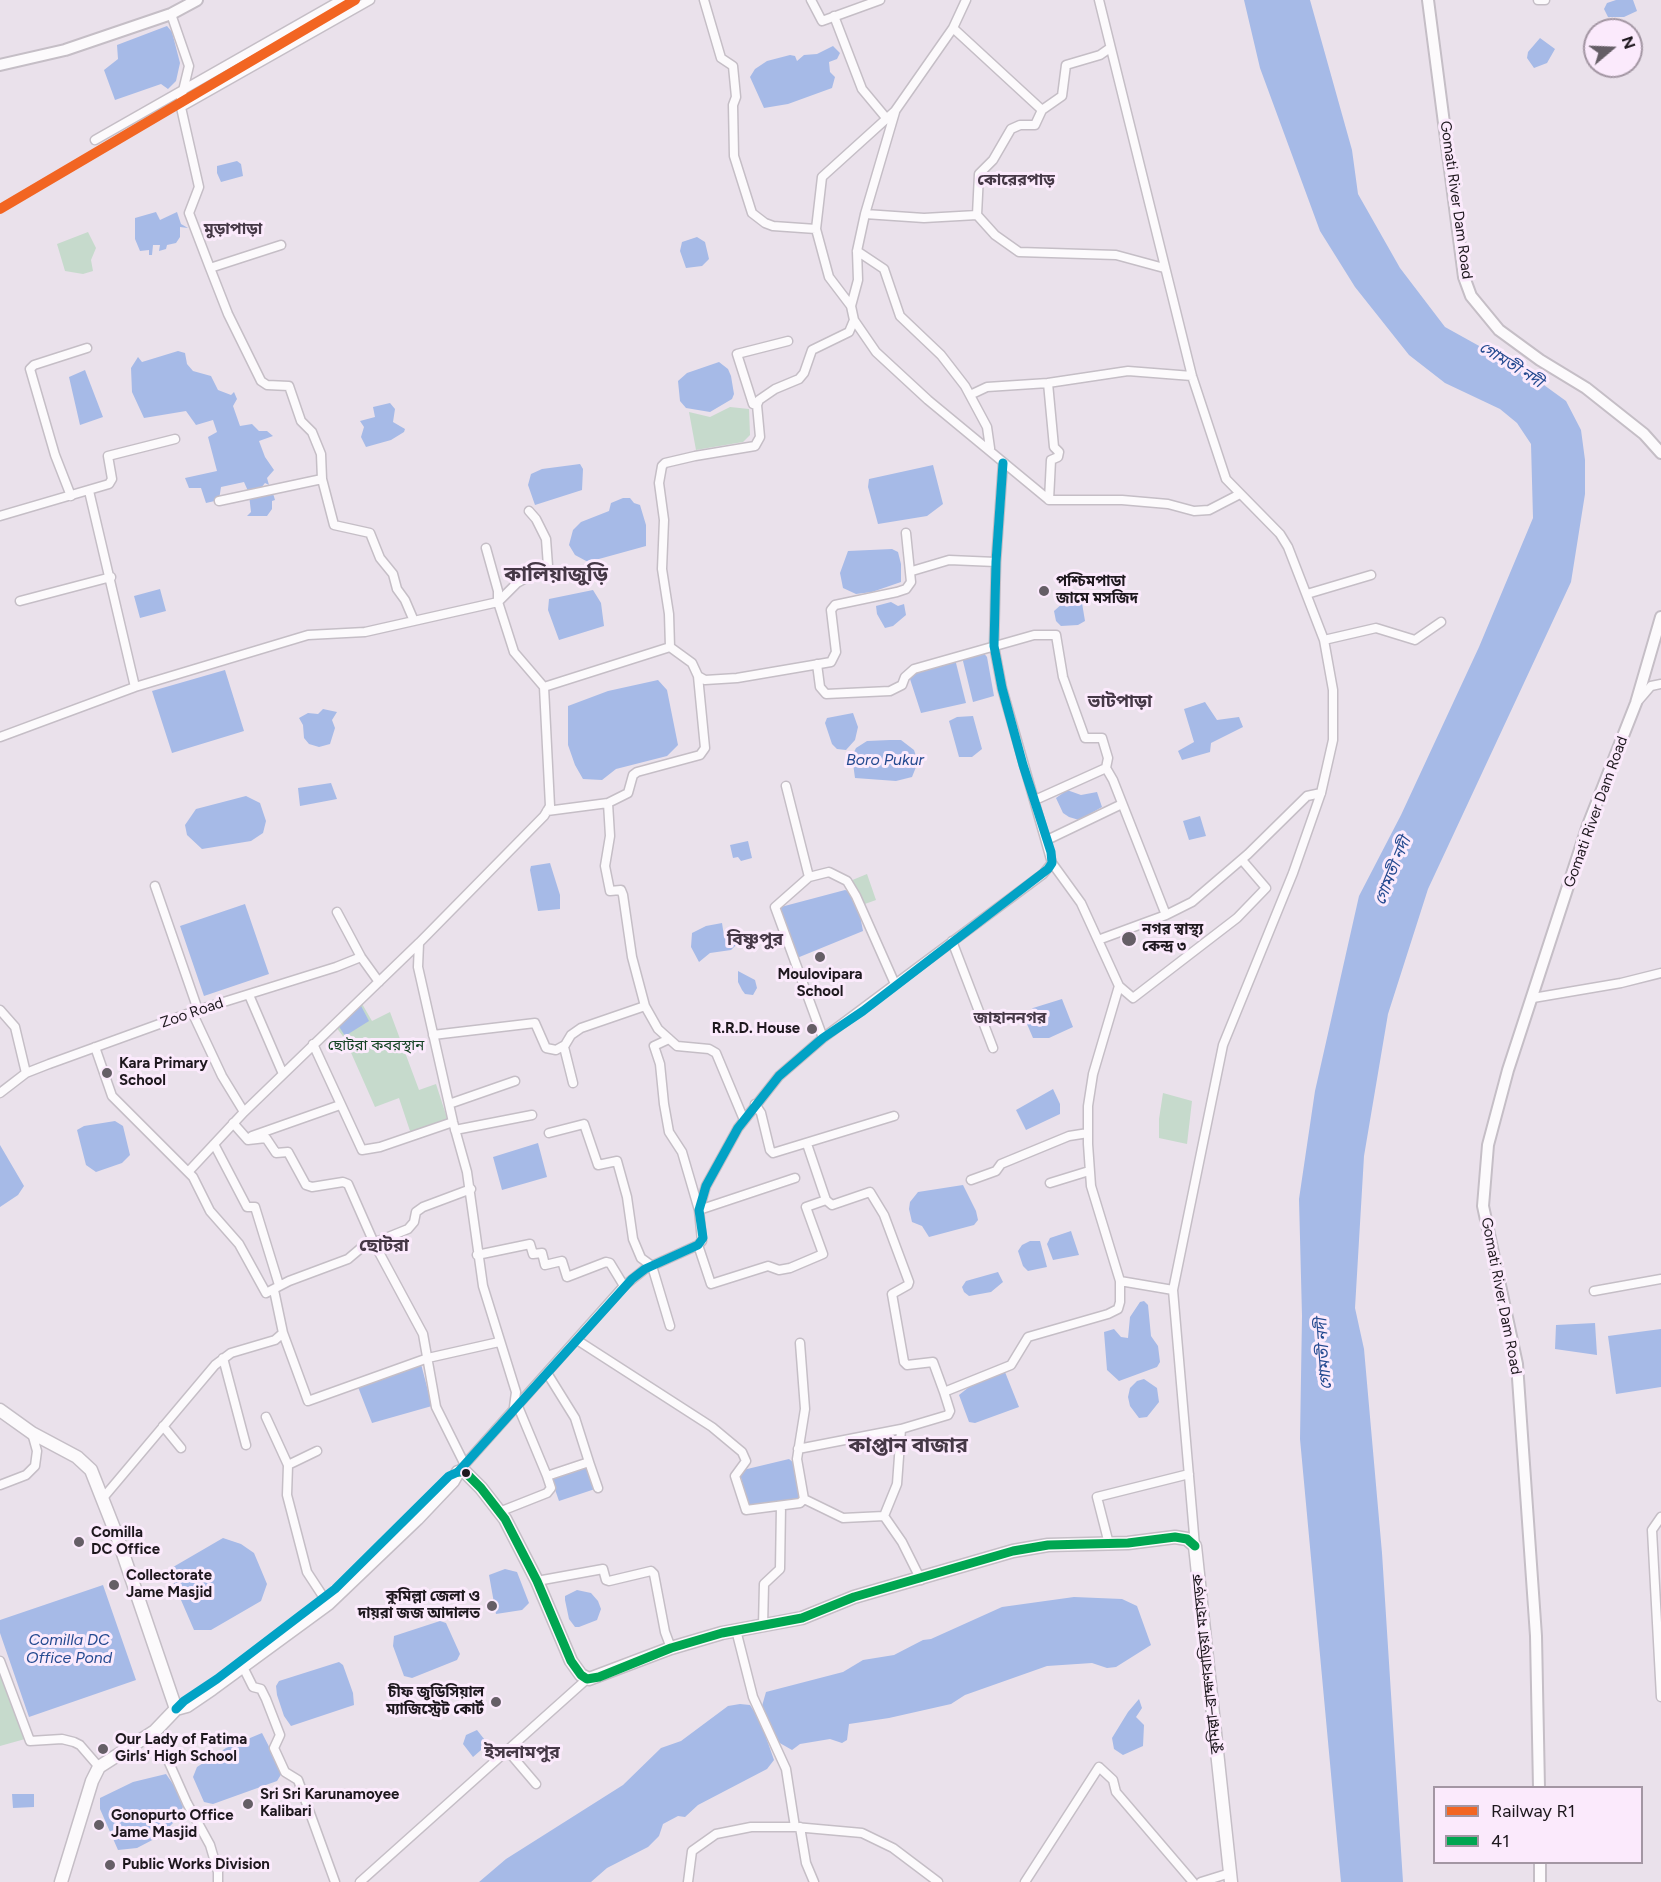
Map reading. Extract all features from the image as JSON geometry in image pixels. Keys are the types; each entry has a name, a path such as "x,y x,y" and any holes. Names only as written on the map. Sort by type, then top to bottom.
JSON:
{"highway":[{"path":"0,1410 32,1433 82,1461 91,1470 103,1498 176,1709"},
{"path":"176,1709 187,1706 243,1667 326,1601 453,1481 461,1468 499,1512 537,1581 571,1661 581,1675 587,1679 599,1677 671,1648 736,1630 802,1618 854,1597 921,1580 1024,1549 1048,1545 1109,1544 1175,1537 1186,1539 1195,1546"},
{"name":"কুমিল্লা–ব্রাহ্মণবাড়িয়া মহাসড়ক","path":"1195,1546 1230,1877"},
{"path":"61,1882 92,1781 99,1767 154,1731 184,1701 326,1601"}],"main road":[{"path":"0,65 65,50 171,14 197,0"},
{"name":"Gomati River Dam Road","path":"1428,0 1464,277 1471,296 1499,330 1540,360 1586,388 1644,434 1661,453"},
{"name":"Gomati River Dam Road","path":"1539,1786 1533,1582 1523,1490 1516,1364 1483,1206 1488,1145 1588,825 1636,703 1661,617"},
{"path":"1540,1864 1540,1882"}],"street":[{"path":"95,140 341,0"},
{"path":"181,107 370,0"},
{"path":"704,0 721,58 733,66 736,97 733,105 734,156 753,213 765,224 773,226 816,228"},
{"path":"812,0 822,21 880,0"},
{"path":"966,0 952,28 895,111 822,177 816,228 830,277 851,306 854,320 876,352 928,400 990,448 1003,463 1049,500 1122,500 1168,504 1194,511 1209,510 1240,494"},
{"path":"1099,0 1192,376 1226,479 1280,534 1307,594 1324,640 1333,690 1333,740 1321,793 1293,873 1223,1045 1173,1290 1195,1546"},
{"path":"1538,0 1545,0"},
{"path":"171,14 189,66 180,93 181,107 199,187 189,213 228,314 261,381 267,385 289,386 301,421 312,432 320,450 322,479 334,525 370,533 380,558 389,566 397,590 405,600 414,621"},
{"path":"834,16 862,89 887,118"},
{"path":"952,28 1042,110"},
{"path":"1110,48 1100,55 1066,64 1062,96 1042,110 1035,125 1020,125 1011,129 993,160 979,174 977,214 995,235 1019,252 1116,255 1164,268"},
{"path":"851,306 858,280 857,251 865,214 895,111"},
{"path":"865,214 924,218 977,214"},
{"path":"210,268 281,245"},
{"path":"857,251 884,269 900,316 941,355 970,395 987,427 990,448"},
{"path":"670,647 669,614 662,569 664,520 660,471 665,463 755,446 759,437 757,405 763,397 799,379 804,373 812,350 849,332 854,320"},
{"path":"757,405 753,404 737,354 788,341"},
{"path":"71,496 55,455 30,369 34,365 87,348"},
{"path":"970,395 987,387 1048,383 1122,372 1192,376"},
{"path":"1048,383 1054,447 1059,452 1058,457 1051,460 1049,500"},
{"path":"0,516 90,491 112,482 108,456 176,439"},
{"path":"1003,463 996,562 994,646 1002,688 1052,863 1082,903 1119,986 1133,998 1237,918 1266,888 1242,860"},
{"path":"219,501 322,479"},
{"path":"90,491 135,687"},
{"path":"0,737 135,687 308,635 365,632 498,602 517,583 548,566 546,539 536,519 529,511"},
{"path":"698,676 705,680 737,678 831,662 835,658 831,610 835,604 906,589 911,582 912,571 906,532"},
{"path":"189,1172 244,1112 404,958 547,811 552,799 544,687 514,652 498,602 498,591 486,548"},
{"path":"912,571 949,560 996,562"},
{"path":"1307,594 1371,575"},
{"path":"20,601 111,577"},
{"path":"1324,640 1376,628 1415,640 1441,622"},
{"path":"817,664 820,687 826,694 890,691 902,685 904,678 914,669 1034,635 1056,635 1063,676 1085,738 1102,738 1108,759 1106,768 1166,915"},
{"path":"547,811 608,803 628,793 633,775 637,772 704,752 698,676 692,663 670,647"},
{"path":"544,687 670,647"},
{"path":"1636,703 1646,690 1661,684"},
{"path":"1035,800 1106,768"},
{"path":"786,786 809,877"},
{"path":"1098,940 1166,915 1192,902 1242,860 1307,796 1321,793"},
{"path":"608,803 610,836 606,860 610,891 621,890 623,895 632,957 645,1006 655,1025 677,1046 713,1050 744,1120"},
{"path":"1047,840 1122,804"},
{"path":"699,1210 706,1186 744,1120 779,1076 823,1038 1043,874 1052,863"},
{"path":"823,1038 775,907 809,877 829,872 847,882 856,896 895,984"},
{"path":"155,886 195,1011 222,1076 244,1112"},
{"path":"337,912 361,957 379,982"},
{"path":"952,941 993,1048"},
{"path":"419,943 418,968 454,1126 471,1189 477,1255 499,1342 516,1392 516,1405 551,1488 547,1493 499,1512"},
{"name":"Zoo Road","path":"0,1093 26,1074 95,1047 195,1011 361,957"},
{"path":"404,958 418,968"},
{"path":"1533,998 1621,983 1661,973"},
{"path":"945,1392 1011,1365 1030,1335 1114,1311 1120,1302 1120,1281 1095,1203 1089,1171 1088,1133 1093,1074 1119,986"},
{"path":"249,995 283,1074"},
{"path":"433,1035 535,1023 546,1048 556,1050 564,1047 571,1035 581,1028 645,1006"},
{"path":"0,1010 14,1025 26,1074"},
{"path":"233,1124 246,1138 253,1140 266,1138 276,1153 288,1152 306,1185 312,1187 344,1182 348,1184 374,1243 412,1311 426,1342 429,1383 436,1407 461,1468 624,1286 652,1266 698,1245 703,1238 699,1210 682,1152 669,1132 660,1064 654,1046 669,1039"},
{"path":"313,1044 355,1139 363,1151 454,1126 532,1115"},
{"path":"95,1047 112,1096 189,1172 210,1211 239,1244 273,1290"},
{"path":"564,1047 573,1083"},
{"path":"449,1104 515,1081"},
{"path":"755,1104 761,1113 771,1152 784,1151 894,1116"},
{"path":"246,1138 340,1105"},
{"path":"549,1133 584,1124 598,1165 617,1161 627,1197 633,1239 641,1258 652,1266 670,1326"},
{"path":"971,1180 996,1171 1001,1164 1069,1136 1088,1133"},
{"path":"214,1144 247,1207 255,1207 283,1333 308,1401 428,1358 499,1342"},
{"path":"798,1449 901,1429 948,1415 950,1412 933,1362 907,1365 904,1362 892,1294 908,1285 909,1282 884,1215 870,1192 832,1205 826,1200 807,1144"},
{"path":"1050,1183 1089,1171"},
{"path":"699,1210 795,1178"},
{"path":"273,1290 348,1259 359,1250 408,1229 416,1212 423,1207 471,1189"},
{"path":"698,1245 711,1284 768,1266 778,1270 790,1268 823,1254 806,1207 826,1200"},
{"path":"477,1255 530,1244 533,1254 542,1253 545,1265 562,1261 567,1277 606,1262 610,1263 624,1286"},
{"path":"1594,1291 1661,1280"},
{"path":"1120,1281 1173,1290"},
{"path":"103,1498 223,1358 275,1340 283,1333"},
{"path":"577,1340 712,1426 742,1452 746,1461 735,1476 746,1510 800,1503 804,1499"},
{"path":"800,1343 805,1409 798,1449 804,1499"},
{"path":"223,1358 246,1445"},
{"path":"547,1373 575,1418 598,1488"},
{"path":"516,1392 528,1393"},
{"path":"266,1417 288,1465 286,1485 291,1514 308,1572 326,1601"},
{"path":"163,1426 181,1448"},
{"path":"884,1516 897,1484 901,1429"},
{"path":"0,1485 26,1475 35,1466 37,1451 32,1433"},
{"path":"288,1465 317,1451"},
{"path":"547,1476 589,1462"},
{"path":"1109,1544 1098,1497 1189,1474"},
{"path":"804,1499 843,1518 884,1516"},
{"path":"764,1626 764,1584 780,1569 781,1506"},
{"path":"884,1516 902,1542 921,1580"},
{"path":"1661,1517 1652,1530 1661,1697"},
{"path":"537,1581 599,1569 604,1569 606,1580 609,1581 651,1571 654,1574 665,1632 671,1648"},
{"path":"736,1630 753,1697 786,1769 797,1827 814,1882"},
{"path":"0,1661 30,1741 62,1739 74,1742 80,1745 99,1767"},
{"path":"243,1667 253,1687 261,1689 266,1699 280,1735 274,1748 285,1772 298,1780 335,1882"},
{"path":"364,1881 587,1679"},
{"path":"154,1731 187,1803 210,1845 218,1872 218,1882"},
{"path":"507,1750 536,1784"},
{"path":"1025,1882 1099,1767 1113,1780 1116,1792 1192,1882"},
{"path":"688,1882 692,1851 711,1837 734,1829 797,1827 862,1833 893,1848 938,1882"},
{"path":"1201,1882 1230,1877"}],"green space":[{"path":"88,232 96,248 91,260 93,271 83,274 65,271 57,244"},
{"path":"730,407 749,409 750,435 743,442 696,450 689,412 710,417"},
{"path":"867,874 876,900 862,905 850,881"},
{"name":"ছোটরা কবরস্থান","path":"361,1002 372,1021 390,1012 419,1090 436,1084 448,1121 411,1134 399,1098 375,1107 345,1039 336,1027"},
{"path":"1163,1093 1192,1101 1187,1144 1159,1138"},
{"path":"0,1671 25,1739 0,1746"}],"water":[{"name":"গোমতী নদী","path":"1244,0 1310,0 1352,150 1358,194 1400,268 1445,327 1526,372 1566,401 1581,430 1585,460 1585,494 1571,582 1428,889 1388,1014 1364,1156 1355,1308 1364,1349 1382,1553 1403,1882 1341,1882 1300,1439 1302,1316 1299,1199 1315,1091 1359,896 1401,815 1479,647 1533,518 1531,444 1517,423 1500,409 1445,383 1409,355 1355,287 1320,231 1260,68"},
{"path":"1616,0 1633,0 1637,11 1624,17 1608,17 1604,9 1607,3"},
{"path":"167,26 172,32 180,63 176,81 168,89 161,84 115,100 104,70 118,59 117,45"},
{"path":"1540,38 1555,49 1547,63 1534,68 1527,58 1528,52"},
{"path":"833,46 840,53 837,59 829,62 830,72 835,77 832,88 788,104 764,108 750,77 755,69 767,61 790,55 795,56 797,61 804,55 817,54"},
{"path":"237,161 241,164 243,176 221,182 217,166"},
{"path":"156,212 160,220 177,212 181,224 188,228 180,227 180,237 176,243 167,245 166,249 159,251 160,245 153,245 152,255 149,255 149,250 140,251 135,239 135,218"},
{"path":"697,237 705,242 709,259 702,266 686,268 680,251 682,242"},
{"path":"178,351 185,353 187,364 193,371 211,376 218,390 231,395 234,392 237,399 233,406 240,426 252,424 259,431 267,431 273,436 259,441 265,457 274,470 267,478 269,485 265,483 261,488 248,491 244,482 221,487 219,500 206,503 201,488 189,488 185,478 217,471 208,437 217,432 213,420 196,425 186,411 144,418 132,392 131,368 138,357 142,362"},
{"path":"719,362 728,369 731,376 734,394 732,399 710,412 686,408 680,401 678,381 687,373"},
{"path":"85,370 103,417 80,425 69,377"},
{"path":"390,403 395,409 393,422 405,429 404,432 391,440 366,447 361,437 364,427 360,421 375,417 373,407"},
{"path":"580,464 583,469 582,490 535,505 528,485 531,474 542,469"},
{"path":"933,465 943,504 927,516 878,524 868,487 869,479"},
{"path":"272,490 275,500 272,501 272,509 267,516 247,516 251,512 249,495"},
{"path":"630,498 634,503 640,505 646,525 646,546 588,562 575,555 569,545 573,530 581,522 609,511 611,503"},
{"path":"892,549 898,552 901,582 872,592 856,594 843,588 840,573 848,551"},
{"path":"160,589 166,611 140,618 134,596"},
{"path":"593,590 601,603 604,626 559,640 548,610 549,599"},
{"path":"891,602 898,606 904,604 906,615 893,626 885,628 877,614 876,606"},
{"path":"1063,603 1082,603 1085,621 1078,625 1061,626 1056,621 1054,611"},
{"path":"982,651 987,657 994,696 973,702 962,657"},
{"path":"955,659 966,703 921,713 910,679 912,671"},
{"path":"225,670 244,731 172,753 152,691"},
{"path":"658,680 667,690 678,745 667,756 616,769 602,780 583,779 568,745 568,706 608,691"},
{"path":"1205,702 1217,720 1239,717 1243,727 1211,743 1210,752 1182,760 1178,751 1194,742 1184,709"},
{"path":"323,709 337,712 332,720 335,728 330,744 319,747 309,744 304,738 303,725 299,718 308,713 318,714"},
{"path":"853,713 858,727 855,740 846,750 837,749 832,744 825,723 827,718"},
{"path":"973,716 982,749 972,757 959,757 949,721 957,717"},
{"name":"Boro Pukur","path":"901,740 914,750 918,762 912,777 896,781 855,778 852,756 856,748 867,741"},
{"path":"331,783 337,799 300,806 298,788"},
{"path":"1067,790 1081,795 1097,792 1102,807 1079,820 1069,817 1063,813 1056,798"},
{"path":"246,796 260,803 266,821 263,833 251,841 202,849 187,835 185,825 196,809"},
{"path":"1200,816 1206,836 1189,840 1183,821"},
{"path":"748,841 752,858 741,861 738,857 733,858 730,845"},
{"path":"550,863 560,895 560,909 538,911 531,866"},
{"path":"845,890 851,892 859,910 863,931 797,958 777,908"},
{"path":"245,904 269,974 204,996 180,926"},
{"path":"722,923 724,936 734,935 736,945 731,950 710,953 699,962 691,947 692,933 706,926"},
{"path":"738,971 755,980 757,988 753,995 745,994 742,990 738,982"},
{"path":"1062,999 1073,1027 1049,1038 1033,1038 1024,1017 1033,1008"},
{"path":"360,1004 369,1021 345,1036 338,1025"},
{"path":"1053,1089 1060,1104 1060,1114 1026,1130 1016,1110"},
{"path":"115,1121 123,1126 130,1155 122,1163 96,1172 86,1165 77,1130 84,1126"},
{"path":"538,1143 547,1177 502,1190 493,1157"},
{"path":"0,1145 24,1186 18,1195 0,1207"},
{"path":"963,1185 976,1211 978,1220 974,1225 929,1237 922,1226 912,1222 910,1202 918,1192"},
{"path":"1071,1231 1079,1255 1053,1260 1047,1244 1050,1238"},
{"path":"1030,1241 1040,1241 1047,1267 1028,1271 1023,1266 1018,1251 1022,1245"},
{"path":"998,1272 1003,1282 991,1292 969,1296 964,1292 962,1287 966,1281"},
{"path":"1144,1301 1148,1305 1151,1336 1158,1346 1160,1362 1157,1367 1119,1381 1107,1370 1104,1332 1114,1329 1121,1337 1128,1338 1130,1317 1140,1302"},
{"path":"1595,1323 1597,1355 1555,1349 1556,1325"},
{"path":"1661,1329 1661,1387 1616,1394 1608,1336"},
{"path":"421,1364 432,1406 372,1423 358,1387"},
{"path":"1005,1372 1019,1407 975,1423 969,1422 959,1395 969,1387"},
{"path":"1144,1379 1157,1388 1159,1402 1147,1417 1139,1418 1130,1406 1128,1397 1130,1388 1137,1381"},
{"path":"789,1459 794,1463 801,1495 799,1500 751,1507 748,1505 740,1474 743,1470"},
{"path":"587,1466 595,1489 559,1501 551,1478"},
{"path":"223,1538 241,1544 254,1553 267,1584 261,1601 211,1630 194,1630 168,1570"},
{"path":"505,1569 517,1572 529,1603 522,1610 496,1614 489,1575"},
{"name":"Comilla DC Office Pond","path":"103,1585 136,1680 29,1717 0,1633 0,1620"},
{"path":"577,1590 591,1593 601,1609 597,1620 575,1627 569,1619 565,1596"},
{"path":"1074,1597 1122,1599 1137,1606 1151,1645 1116,1667 1107,1668 1092,1663 1047,1666 965,1695 951,1704 889,1718 849,1724 847,1740 842,1743 830,1739 800,1744 792,1750 778,1742 762,1706 766,1692 843,1672 863,1660 894,1655 923,1640 931,1639 1002,1607"},
{"path":"440,1621 446,1623 460,1654 457,1660 412,1678 404,1676 393,1646 394,1636"},
{"path":"339,1662 343,1665 353,1693 354,1705 291,1726 284,1716 277,1695 276,1686 279,1681"},
{"path":"1139,1699 1142,1708 1136,1717 1144,1725 1143,1746 1123,1755 1114,1749 1112,1738"},
{"path":"750,1705 760,1720 774,1760 767,1769 698,1805 685,1817 678,1816 663,1824 659,1836 648,1847 607,1868 591,1882 479,1882 506,1859 623,1785 661,1748 681,1741 728,1706"},
{"path":"477,1730 488,1744 473,1757 463,1744 466,1735"},
{"path":"262,1733 282,1773 277,1781 213,1804 204,1802 193,1777 197,1767 226,1748"},
{"path":"166,1774 175,1787 183,1807 174,1822 160,1836 137,1848 118,1850 100,1809 100,1798 133,1782"},
{"path":"12,1794 34,1794 34,1807 13,1808"}],"rail line":[{"name":"R1","path":"0,209 355,0"}],"transit line":[{"path":"176,1709 335,1589 449,1476 458,1472 632,1279 645,1269 698,1245 703,1238 699,1210 706,1186 738,1128 779,1076 823,1038 863,1011 1048,869 1052,863 1051,852 1023,765 1002,688 994,646 996,562 1003,463"},
{"name":"41","path":"458,1472 465,1472 481,1488 505,1519 537,1581 571,1661 581,1675 587,1679 599,1677 671,1648 722,1633 802,1618 854,1597 1013,1551 1048,1545 1128,1543 1175,1537 1187,1539 1195,1546"}],"place":[{"name":"পশ্চিমপাড়া জামে মসজিদ","path":"1044,591"},
{"name":"নগর স্বাস্থ্য কেন্দ্র ৩","path":"1129,939"},
{"name":"Moulovipara School","path":"820,957"},
{"name":"R.R.D. House","path":"812,1029"},
{"name":"Kara Primary School","path":"107,1073"},
{"name":"Comilla DC Office","path":"79,1542"},
{"name":"Collectorate Jame Masjid","path":"114,1585"},
{"name":"কুমিল্লা জেলা ও দায়রা জজ আদালত","path":"492,1606"},
{"name":"চীফ জুডিসিয়াল ম্যাজিস্ট্রেট কোর্ট","path":"496,1702"},
{"name":"Our Lady of Fatima Girls' High School","path":"103,1749"},
{"name":"Sri Sri Karunamoyee Kalibari","path":"248,1804"},
{"name":"Gonopurto Office Jame Masjid","path":"99,1825"},
{"name":"Public Works Division","path":"110,1865"}],"district":[{"name":"কোরেরপাড়","path":"1016,180"},
{"name":"মুড়াপাড়া","path":"233,229"},
{"name":"কালিয়াজুড়ি","path":"556,575"},
{"name":"ভাটপাড়া","path":"1120,702"},
{"name":"বিষ্ণুপুর","path":"755,940"},
{"name":"জাহাননগর","path":"1010,1018"},
{"name":"ছোটরা","path":"384,1246"},
{"name":"কাপ্তান বাজার","path":"908,1446"},
{"name":"ইসলামপুর","path":"522,1753"}]}
